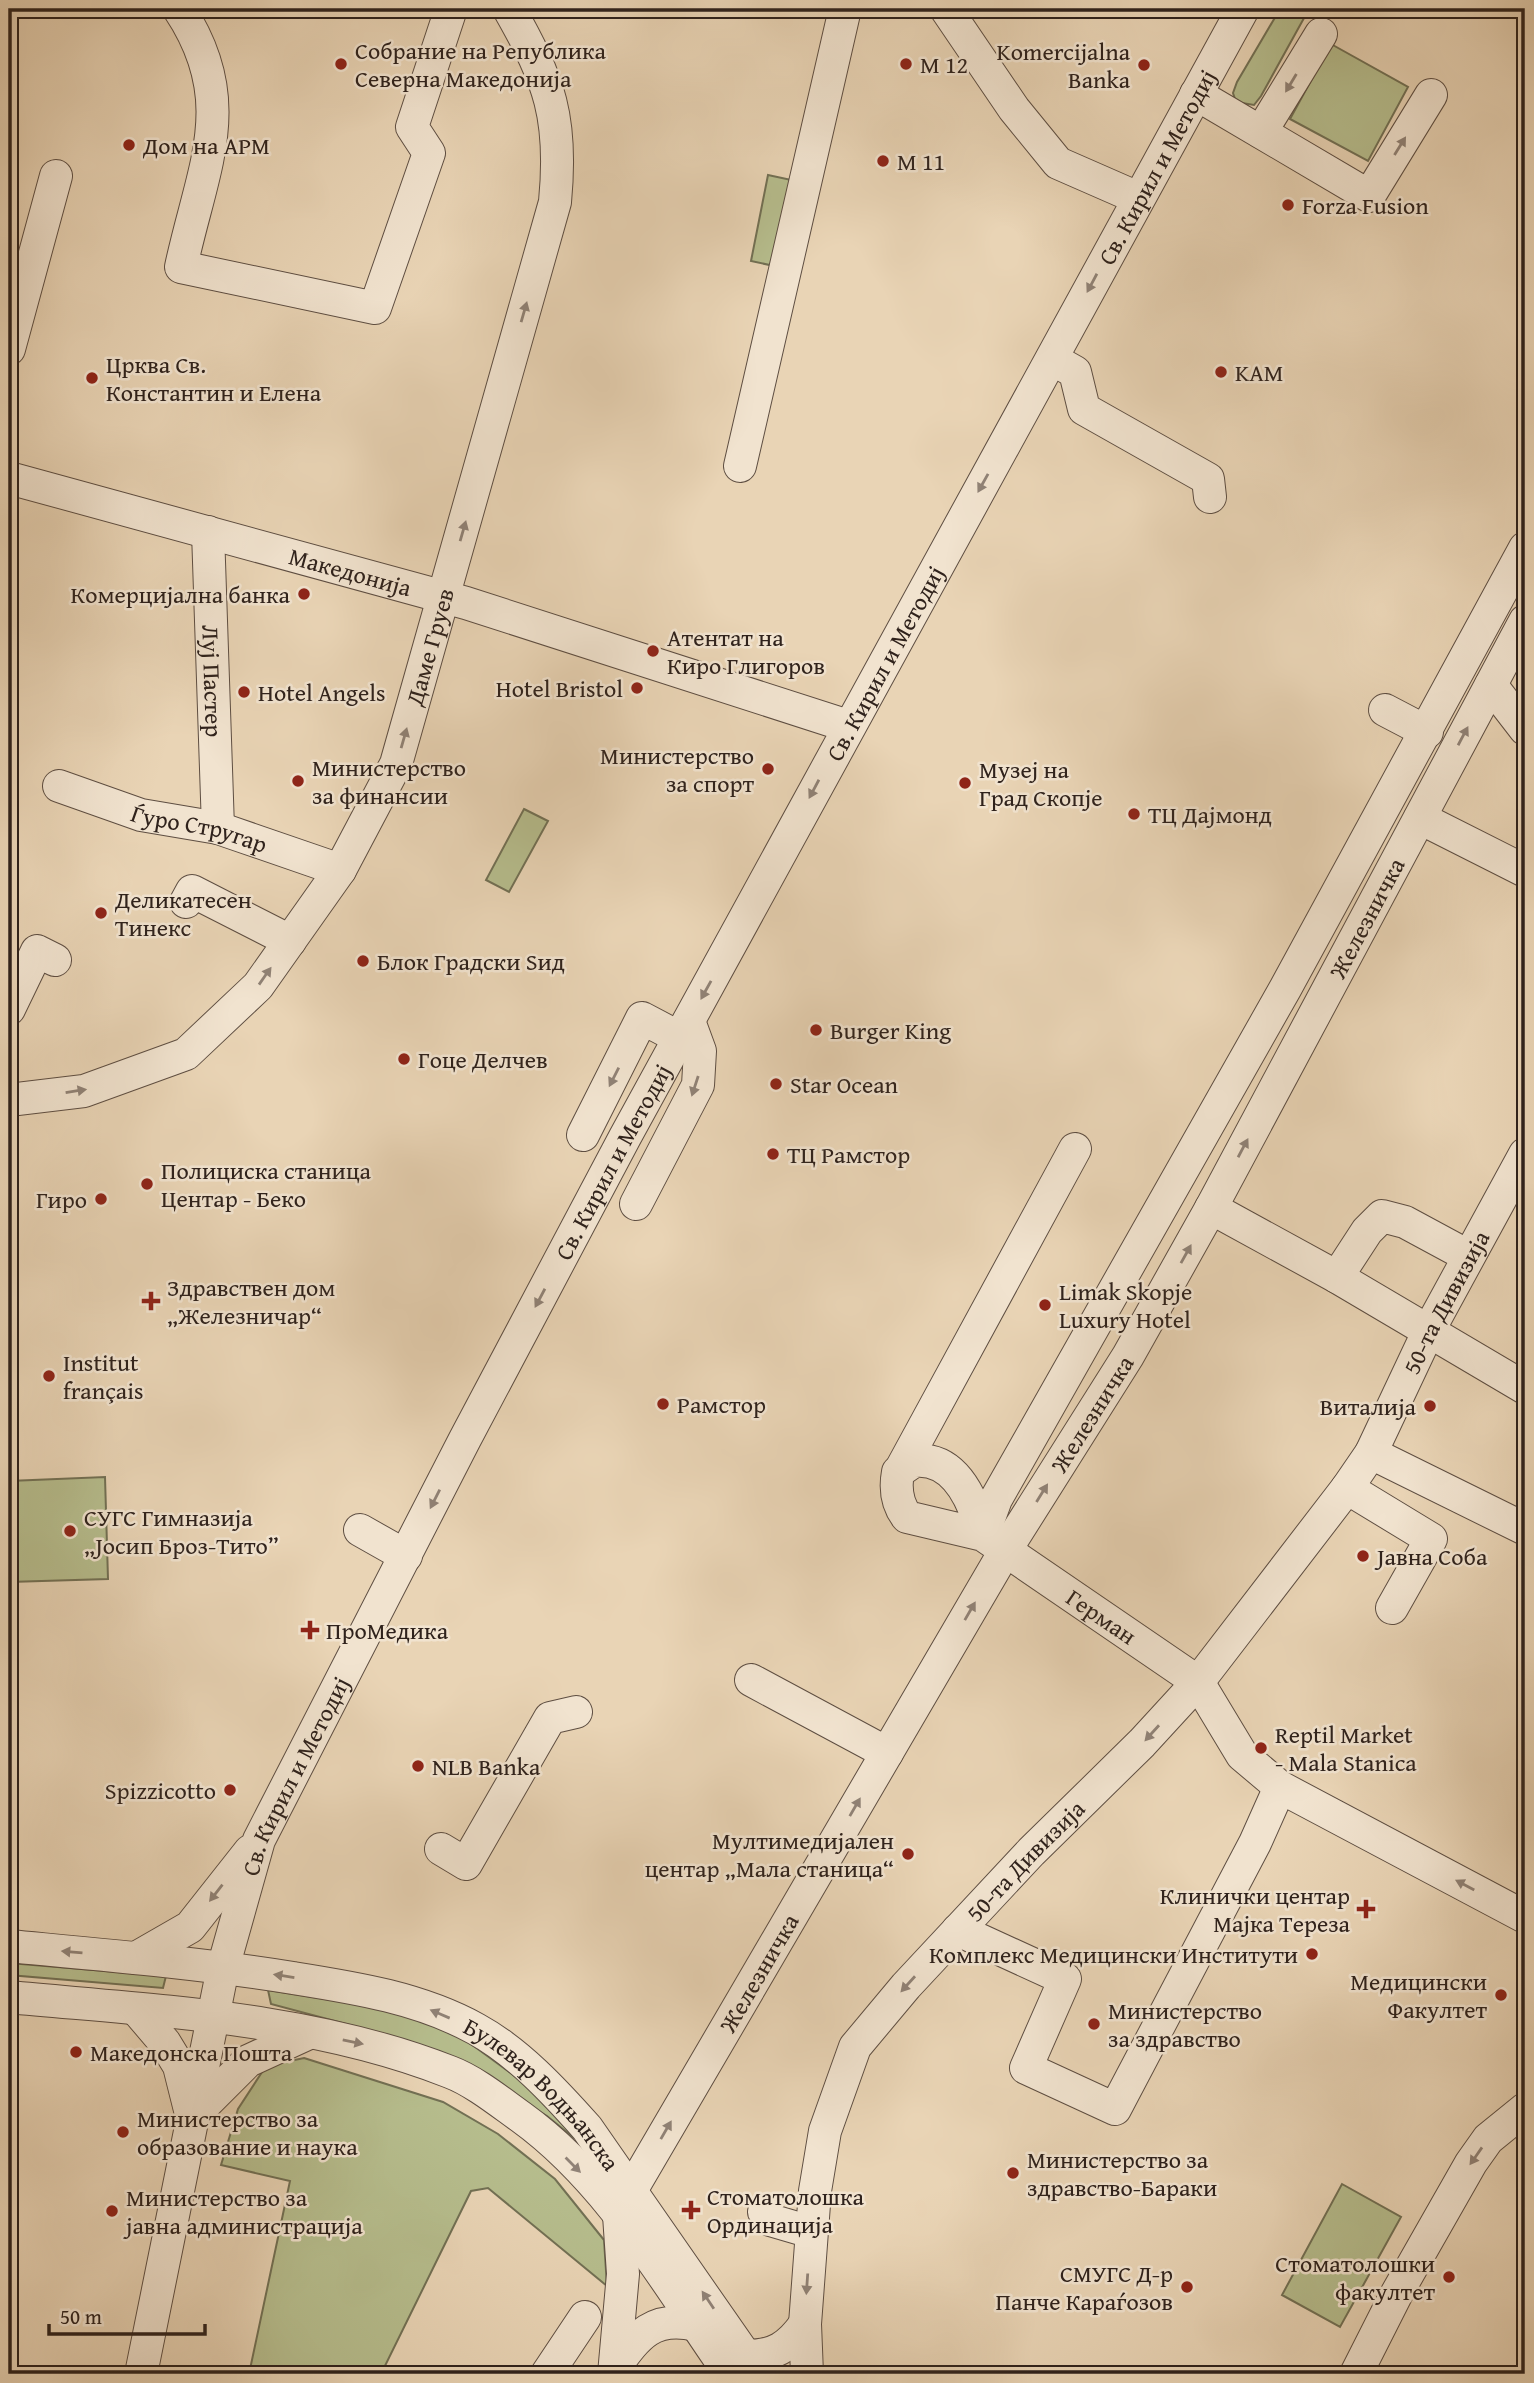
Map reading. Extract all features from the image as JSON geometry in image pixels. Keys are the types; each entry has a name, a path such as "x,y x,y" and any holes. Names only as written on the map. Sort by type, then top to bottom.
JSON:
{"street":[{"path":"179,9 194,32 207,62 215,104 210,144 181,267 375,308 429,153 412,127 450,9"},
{"name":"Даме Груев","path":"9,1100 84,1091 186,1054 258,986 340,870 396,764 555,202 559,153 551,101 540,68 509,9"},
{"path":"740,466 845,9"},
{"path":"946,9 1014,109 1058,163 1138,198"},
{"name":"Св. Кирил и Методиј","path":"141,2374 223,1968 259,1840 684,1030 848,726 1243,9"},
{"path":"1261,132 1321,34"},
{"path":"1196,94 1369,196 1431,96"},
{"path":"9,348 56,176"},
{"path":"1052,359 1075,372 1084,410 1208,479 1210,497"},
{"name":"Македонија","path":"9,478 444,597 848,726"},
{"name":"Луј Пастер","path":"208,532 218,828"},
{"path":"994,1543 996,1499 1422,742 1525,548"},
{"name":"Железничка","path":"625,2202 887,1753 994,1543 1128,1356 1211,1208 1525,621"},
{"path":"1491,685 1525,729"},
{"path":"1385,710 1446,767"},
{"name":"Ѓуро Стругар","path":"59,786 141,815 218,828 340,870"},
{"path":"1420,818 1525,871"},
{"path":"186,902 192,891 290,940"},
{"path":"9,1009 37,951 55,960"},
{"path":"583,1135 642,1018 684,1030 700,1051 698,1085 636,1204"},
{"path":"994,1543 907,1517 899,1504 896,1485 901,1469 1075,1149"},
{"name":"50-та Дивизија","path":"807,2374 805,2324 811,2232 825,2131 855,2048 906,1986 1031,1852 1142,1743 1198,1682 1347,1488 1371,1453 1429,1330 1525,1154"},
{"path":"1211,1208 1338,1277 1525,1388"},
{"path":"1338,1277 1367,1231 1382,1216 1392,1216 1405,1222 1468,1256"},
{"path":"1371,1453 1525,1529"},
{"path":"901,1469 914,1461 924,1460 951,1472 975,1505 994,1543"},
{"path":"1347,1488 1431,1539 1392,1608"},
{"path":"360,1531 406,1556"},
{"name":"Герман","path":"994,1543 1198,1682"},
{"path":"751,1680 887,1753"},
{"path":"1198,1682 1242,1755 1280,1787 1525,1917"},
{"path":"441,1849 467,1864 550,1718 576,1712"},
{"path":"958,1930 1065,1979 1026,2068 1115,2109 1255,1843 1280,1787"},
{"path":"136,1958 190,1927 259,1840"},
{"name":"Булевар Водњанска","path":"9,1946 223,1968 344,1986 407,2000 477,2029 557,2095 587,2128 625,2202 696,2325 745,2368"},
{"name":"Булевар Водњанска","path":"9,1997 213,2018 309,2033 366,2045 453,2073 523,2118 575,2165 625,2202 745,2368"},
{"path":"136,2009 165,2043 179,2066 192,2116 248,2061 309,2033"},
{"path":"1356,2374 1397,2293 1471,2163 1488,2139 1525,2109"},
{"path":"615,2371 623,2274 625,2202"},
{"path":"764,2212 769,2220 811,2232"},
{"path":"547,2374 585,2316"},
{"path":"615,2371 631,2344 656,2325 677,2321 696,2325"},
{"path":"745,2368 792,2342 805,2324"}],"green space":[{"path":"1280,9 1309,9 1254,105 1236,102 1233,93 1237,82"},
{"path":"1331,44 1408,87 1368,161 1290,119"},
{"path":"768,175 796,181 779,267 751,261"},
{"path":"524,809 548,821 509,892 486,880"},
{"name":"СУГС Гимназија „Јосип Броз-Тито”","path":"105,1477 108,1579 9,1582 9,1481"},
{"path":"9,1963 166,1976 163,1988 9,1975"},
{"path":"268,1990 408,2012 460,2036 534,2090 580,2138 574,2138 547,2116 457,2064 361,2028 271,2004"},
{"path":"304,2058 443,2102 498,2134 555,2179 604,2240 607,2286 488,2188 471,2191 381,2374 249,2374 290,2181 221,2165 238,2109 266,2066"},
{"path":"1342,2184 1401,2217 1340,2327 1282,2295"}],"place":[{"name":"Собрание на Република Северна Македонија","path":"341,64"},
{"name":"M 12","path":"906,64"},
{"name":"Komercijalna Banka","path":"1144,65"},
{"name":"Дом на АРМ","path":"129,145"},
{"name":"M 11","path":"883,161"},
{"name":"Forza Fusion","path":"1288,205"},
{"name":"KAM","path":"1221,372"},
{"name":"Црква Св. Константин и Елена","path":"92,378"},
{"name":"Комерцијална банка","path":"304,594"},
{"name":"Атентат на Киро Глигоров","path":"653,651"},
{"name":"Hotel Bristol","path":"637,688"},
{"name":"Hotel Angels","path":"244,692"},
{"name":"Министерство за спорт","path":"768,769"},
{"name":"Министерство за финансии","path":"298,781"},
{"name":"Музеј на Град Скопје","path":"965,783"},
{"name":"ТЦ Дајмонд","path":"1134,814"},
{"name":"Деликатесен Тинекс","path":"101,913"},
{"name":"Блок Градски Sид","path":"363,961"},
{"name":"Burger King","path":"816,1030"},
{"name":"Гоце Делчев","path":"404,1059"},
{"name":"Star Ocean","path":"776,1084"},
{"name":"ТЦ Рамстор","path":"773,1154"},
{"name":"Полициска станица Центар - Беко","path":"147,1184"},
{"name":"Гиро","path":"101,1199"},
{"name":"Здравствен дом „Железничар“","path":"151,1301"},
{"name":"Limak Skopje Luxury Hotel","path":"1045,1305"},
{"name":"Institut français","path":"49,1376"},
{"name":"Рамстор","path":"663,1404"},
{"name":"Виталија","path":"1430,1406"},
{"name":"СУГС Гимназија „Јосип Броз-Тито”","path":"70,1531"},
{"name":"Јавна Соба","path":"1363,1556"},
{"name":"ПроМедика","path":"310,1630"},
{"name":"Reptil Market - Mala Stanica","path":"1261,1748"},
{"name":"NLB Banka","path":"418,1766"},
{"name":"Spizzicotto","path":"230,1790"},
{"name":"Мултимедијален центар „Мала станица“","path":"908,1854"},
{"name":"Клинички центар Мајка Тереза","path":"1366,1909"},
{"name":"Комплекс Медицински Институти","path":"1312,1954"},
{"name":"Медицински Факултет","path":"1501,1995"},
{"name":"Министерство за здравство","path":"1094,2024"},
{"name":"Македонска Пошта","path":"76,2052"},
{"name":"Министерство за образование и наука","path":"123,2132"},
{"name":"Министерство за здравство-Бараки","path":"1013,2173"},
{"name":"Стоматолошка Ординација","path":"691,2210"},
{"name":"Министерство за јавна администрација","path":"112,2211"},
{"name":"Стоматолошки факултет","path":"1449,2277"},
{"name":"СМУГС Д-р Панче Караѓозов","path":"1187,2287"}]}
